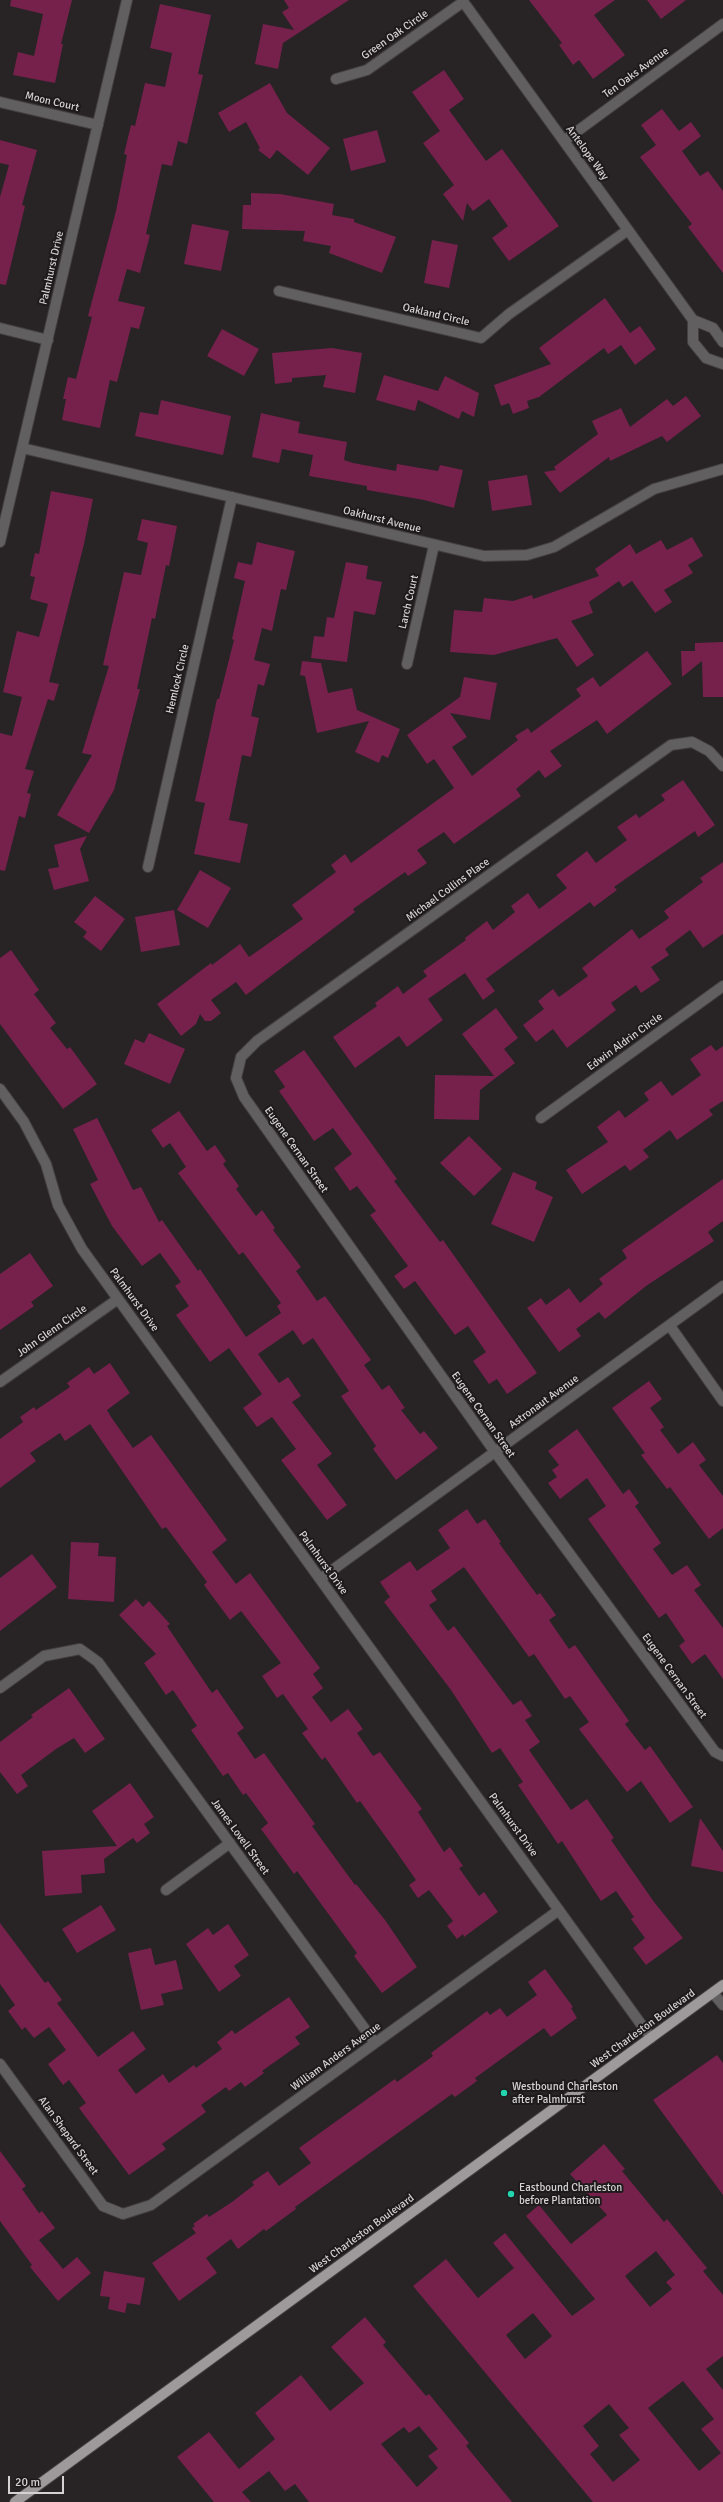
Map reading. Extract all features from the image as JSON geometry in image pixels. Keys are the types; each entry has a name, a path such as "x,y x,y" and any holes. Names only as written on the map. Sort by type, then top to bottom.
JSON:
{"main road":[{"name":"West Charleston Boulevard","path":"15,2502 723,1985"}],"street":[{"name":"Palmhurst Drive","path":"0,542 127,0"},
{"name":"Green Oak Circle","path":"336,79 367,70 462,1"},
{"name":"Antelope Way","path":"462,1 693,320"},
{"name":"Ten Oaks Avenue","path":"564,141 723,24"},
{"name":"Moon Court","path":"0,102 98,125"},
{"name":"Oakland Circle","path":"279,291 481,338 509,314 628,230"},
{"path":"723,342 712,328 693,320 693,342 706,358 723,364"},
{"path":"0,328 48,340"},
{"name":"Oakhurst Avenue","path":"22,448 484,556 527,555 554,547 654,489 723,469"},
{"name":"Hemlock Circle","path":"148,867 232,497"},
{"name":"Larch Court","path":"407,664 434,545"},
{"name":"Michael Collins Place","path":"236,1078 241,1057 256,1041 671,745 692,742 709,751 723,766"},
{"name":"Edwin Aldrin Circle","path":"540,1118 723,986"},
{"name":"Eugene Cernan Street","path":"236,1078 244,1098 495,1452 715,1752 723,1756"},
{"name":"Palmhurst Drive","path":"1,1091 24,1122 46,1164 58,1205 78,1243 651,2038"},
{"name":"Astronaut Avenue","path":"320,1579 723,1286"},
{"name":"John Glenn Circle","path":"0,1382 118,1299"},
{"path":"670,1326 723,1401"},
{"name":"James Lovell Street","path":"0,1688 44,1656 80,1649 98,1662 375,2043"},
{"path":"166,1890 230,1843"},
{"name":"William Anders Avenue","path":"123,2214 151,2206 560,1910"},
{"path":"713,1992 723,2005"},
{"name":"Alan Shepard Street","path":"0,2064 103,2206 123,2214"}],"building":[{"path":"11,0 72,0 61,44 63,44 55,83 13,75 18,52 34,56 43,14 10,6"},
{"path":"284,0 349,0 283,43 278,69 255,64 263,24 294,30 282,12 289,8"},
{"path":"529,0 615,0 594,15 625,55 593,79 579,60 573,65 559,45 562,43"},
{"path":"647,0 686,0 661,19"},
{"path":"160,4 211,15 198,74 203,75 187,144 178,141 172,166 162,164 146,234 150,235 140,273 127,269 118,301 145,307 139,329 131,327 117,382 110,380 100,428 62,420 66,399 63,399 68,377 76,379 92,317 88,316 116,211 127,155 124,154 131,125 135,126 145,83 165,87 172,53 150,48"},
{"path":"444,70 464,99 449,110 486,161 502,149 559,226 509,261 492,238 508,226 489,199 473,211 467,203 463,221 443,194 454,185 423,143 440,131 412,92"},
{"path":"270,83 287,113 330,148 308,175 277,150 270,159 258,150 260,148 246,122 229,132 218,113"},
{"path":"662,109 679,131 691,122 701,136 682,151 700,176 708,171 723,191 723,273 688,227 692,224 640,157 656,145 641,125"},
{"path":"377,130 386,162 351,171 343,139"},
{"path":"0,140 37,150 22,205 25,206 6,285 0,284 0,197 9,165 0,163"},
{"path":"251,193 280,194 334,204 332,215 354,219 354,222 396,237 382,273 329,253 331,246 303,241 305,231 242,229 243,205 251,205"},
{"path":"192,224 229,231 221,271 184,264"},
{"path":"432,240 458,245 449,288 424,283"},
{"path":"605,298 630,333 640,326 656,349 635,365 621,345 608,354 604,348 539,397 527,401 529,408 513,414 509,403 501,406 494,385 551,364 539,348"},
{"path":"222,329 259,349 244,376 207,356"},
{"path":"332,348 362,353 355,393 323,387 326,375 292,378 292,382 275,384 272,353"},
{"path":"384,375 438,391 445,376 479,393 474,417 462,411 459,419 418,400 415,411 376,400"},
{"path":"686,396 701,416 667,442 662,436 610,461 609,457 560,493 544,472 556,470 554,467 598,434 592,421 621,408 630,427 667,399 673,406"},
{"path":"161,400 231,416 223,455 135,436 140,412 158,415"},
{"path":"261,413 300,422 298,433 347,442 344,460 353,463 396,471 397,464 438,471 440,465 463,470 454,508 424,500 367,490 367,486 309,476 313,455 282,449 279,463 252,457"},
{"path":"527,475 532,505 492,511 488,481"},
{"path":"51,491 93,499 84,544 49,682 59,684 54,701 48,699 25,769 34,771 27,793 31,794 25,818 19,816 5,871 0,870 0,733 12,736 22,697 3,692 17,631 39,637 48,604 30,599 35,577 30,576 35,553 39,554"},
{"path":"142,519 177,526 169,566 166,565 155,619 152,618 137,689 140,689 114,790 89,833 57,815 92,755 82,753 109,666 103,665 124,572 141,575 148,543 137,540"},
{"path":"692,537 703,556 688,565 693,573 664,590 672,602 655,613 632,581 623,587 619,581 589,602 593,613 571,621 594,655 577,667 557,638 494,655 450,652 454,610 482,612 484,598 513,601 532,595 533,599 599,576 595,569 630,544 636,554 661,540 667,550"},
{"path":"257,542 295,551 286,590 281,589 272,631 262,628 254,660 270,664 264,686 258,684 251,716 259,718 251,757 242,755 229,820 248,824 240,863 194,854 205,803 195,801 217,699 219,699 234,640 232,639 245,581 234,578 238,562 252,565"},
{"path":"346,562 368,566 366,579 382,582 375,615 354,611 347,662 311,658 314,636 324,637 327,617 334,618"},
{"path":"723,642 723,697 703,697 702,661 682,677 681,651 695,651 695,643"},
{"path":"647,651 672,684 607,734 597,720 550,751 562,766 545,778 539,770 516,789 521,796 454,844 444,832 417,850 427,863 408,876 405,872 353,909 355,912 246,995 236,982 211,1000 221,1013 211,1021 205,1021 200,1014 196,1024 181,1036 157,1004 211,963 212,965 240,944 249,957 303,919 292,905 336,872 331,865 345,854 351,863 454,788 434,759 427,764 407,735 460,697 464,677 497,683 490,720 450,713 467,737 452,747 472,776 518,740 515,736 528,728 531,733 581,696 576,689 593,677 600,687"},
{"path":"302,661 321,663 328,693 352,688 357,710 400,729 388,758 382,755 379,763 355,752 369,721 317,733 305,676 300,675"},
{"path":"683,780 715,825 698,837 695,831 614,887 617,890 594,907 590,902 486,979 495,991 483,1000 465,973 428,999 443,1020 407,1047 399,1036 355,1068 333,1037 377,1006 375,1003 398,986 403,994 427,976 423,971 466,940 465,938 487,921 493,930 515,912 511,906 528,893 539,909 567,888 556,875 587,851 596,863 627,840 617,827 636,814 639,818 665,800 661,795"},
{"path":"87,836 80,849 89,881 54,890 48,869 59,867 54,845"},
{"path":"723,862 723,934 703,948 690,930 665,949 669,955 651,967 660,980 641,993 636,985 611,1003 616,1010 567,1048 553,1029 536,1042 523,1025 544,1009 538,1001 553,989 559,997 588,976 582,968 632,929 639,939 669,918 664,911 703,882 700,878"},
{"path":"200,870 231,888 208,928 177,910"},
{"path":"95,896 125,919 101,951 83,937 87,932 74,922"},
{"path":"174,910 180,945 141,952 135,917"},
{"path":"11,950 39,990 34,994 56,1023 50,1028 67,1049 70,1047 97,1084 63,1109 0,1024 0,958"},
{"path":"496,1008 518,1038 504,1049 515,1063 480,1090 479,1120 434,1119 435,1075 494,1076 462,1034"},
{"path":"149,1033 185,1049 170,1084 124,1064 135,1039 144,1043"},
{"path":"711,1045 716,1051 723,1046 723,1101 709,1110 713,1115 677,1140 670,1130 643,1150 649,1157 630,1171 625,1165 582,1194 566,1170 608,1142 597,1127 619,1110 625,1118 649,1100 644,1093 661,1081 672,1096 701,1075 690,1059"},
{"path":"304,1050 397,1179 394,1181 440,1242 443,1240 537,1373 507,1394 497,1379 489,1384 473,1361 486,1352 468,1326 455,1335 415,1281 404,1289 394,1276 408,1266 370,1215 376,1211 357,1186 350,1191 334,1168 352,1154 333,1128 314,1141 279,1091 285,1087 274,1071"},
{"path":"179,1111 207,1151 215,1145 226,1161 223,1164 239,1186 236,1189 256,1216 262,1210 275,1228 273,1230 301,1267 296,1271 317,1301 325,1296 371,1360 364,1365 382,1390 389,1385 405,1408 401,1410 420,1434 424,1431 438,1448 396,1480 373,1449 376,1446 341,1396 349,1391 313,1338 303,1345 293,1330 258,1354 279,1383 288,1377 301,1396 292,1402 332,1454 317,1465 347,1505 327,1520 281,1460 296,1449 272,1417 257,1427 243,1408 262,1394 229,1348 210,1362 176,1315 189,1306 175,1286 181,1282 160,1253 142,1266 112,1226 90,1184 98,1180 73,1129 97,1118 133,1190 141,1187 159,1222 162,1220 198,1271 200,1269 246,1337 281,1313 277,1306 281,1303 243,1252 239,1255 178,1173 186,1167 170,1143 163,1148 151,1130"},
{"path":"469,1136 502,1169 474,1196 440,1163"},
{"path":"513,1172 537,1182 535,1189 553,1197 534,1242 491,1224"},
{"path":"723,1179 723,1221 708,1232 714,1241 646,1286 605,1319 599,1312 576,1329 581,1336 559,1352 527,1308 541,1298 546,1305 569,1288 580,1303 603,1284 599,1279 627,1258 622,1250"},
{"path":"30,1253 53,1286 31,1302 34,1306 0,1330 0,1274"},
{"path":"110,1363 130,1393 107,1410 111,1417 133,1448 151,1435 227,1540 212,1552 236,1584 250,1573 320,1668 313,1674 323,1688 312,1697 331,1722 348,1709 363,1729 357,1733 373,1756 380,1752 422,1809 418,1812 444,1852 450,1847 463,1866 459,1868 479,1896 484,1892 498,1912 464,1937 463,1934 457,1939 447,1926 453,1921 429,1890 418,1898 409,1885 416,1880 393,1847 360,1801 357,1803 325,1757 322,1760 302,1733 308,1729 283,1694 277,1698 262,1676 281,1663 241,1611 230,1620 204,1585 207,1582 166,1527 162,1529 90,1424 65,1441 60,1433 30,1453 36,1461 0,1488 0,1439 23,1422 20,1417 34,1407 36,1410 70,1387 67,1383 89,1367 94,1374"},
{"path":"649,1381 662,1399 650,1408 664,1427 660,1430 678,1454 693,1442 706,1460 699,1465 723,1496 723,1528 709,1539 670,1487 667,1489 641,1455 645,1453 612,1408"},
{"path":"577,1429 623,1494 629,1489 639,1503 635,1506 661,1543 653,1549 672,1575 687,1565 701,1585 694,1590 723,1628 723,1679 705,1654 692,1664 679,1646 685,1641 666,1613 659,1618 588,1519 606,1506 587,1478 560,1499 548,1483 557,1477 552,1470 559,1465 548,1451"},
{"path":"467,1509 477,1524 485,1519 501,1542 499,1543 537,1595 540,1593 556,1615 549,1620 569,1649 575,1645 629,1721 625,1724 645,1750 650,1746 693,1807 670,1823 641,1781 627,1792 579,1729 589,1722 570,1696 565,1699 534,1654 529,1657 464,1567 431,1591 437,1600 429,1605 448,1631 454,1626 513,1705 521,1700 532,1716 525,1720 540,1742 529,1750 571,1810 587,1799 614,1838 611,1840 654,1902 683,1938 646,1965 633,1948 645,1938 631,1919 634,1917 616,1891 601,1901 562,1841 558,1844 518,1785 523,1782 500,1748 492,1753 451,1690 384,1602 390,1597 380,1582 410,1561 417,1571 450,1548 438,1530"},
{"path":"71,1542 99,1543 98,1556 116,1557 114,1602 68,1599"},
{"path":"32,1554 57,1587 0,1631 0,1578"},
{"path":"136,1599 143,1607 149,1601 170,1624 167,1626 212,1693 217,1689 244,1728 237,1733 255,1759 264,1753 315,1824 312,1826 355,1885 356,1884 385,1920 417,1967 382,1993 354,1956 357,1953 297,1871 294,1874 261,1829 268,1823 246,1793 243,1795 228,1773 223,1776 191,1730 197,1726 173,1690 166,1695 144,1663 156,1654 119,1615"},
{"path":"69,1688 105,1739 85,1753 74,1738 56,1749 21,1775 28,1786 17,1794 0,1772 0,1742 33,1717 31,1715"},
{"path":"130,1783 154,1817 144,1824 150,1833 137,1843 133,1838 104,1859 105,1873 81,1875 82,1893 45,1896 42,1851 117,1846 92,1811"},
{"path":"700,1818 723,1851 723,1872 691,1866"},
{"path":"101,1905 116,1930 77,1953 62,1929"},
{"path":"0,1923 45,1983 48,1981 62,2000 57,2003 98,2057 133,2031 146,2049 118,2070 136,2094 163,2074 169,2083 194,2065 196,2068 222,2049 217,2042 232,2030 235,2034 289,1997 310,2027 295,2037 300,2044 262,2071 264,2073 245,2087 241,2082 229,2091 226,2087 201,2105 206,2112 162,2144 166,2149 129,2175 79,2108 86,2103 69,2080 63,2085 48,2064 66,2050 49,2027 34,2038 25,2027 22,2030 8,2011 15,2005 0,1984"},
{"path":"228,1924 249,1955 234,1966 241,1976 219,1992 186,1944 208,1928 213,1935"},
{"path":"151,1948 155,1965 176,1960 183,1989 161,1994 164,2005 141,2010 128,1953"},
{"path":"545,1969 573,2007 571,2008 577,2018 551,2037 544,2028 475,2078 477,2081 455,2097 452,2094 295,2207 296,2209 266,2231 264,2229 238,2249 231,2239 206,2258 217,2273 179,2301 152,2263 196,2233 192,2228 195,2226 193,2224 207,2214 209,2217 232,2202 254,2185 252,2182 268,2171 279,2186 311,2163 299,2148 395,2079 397,2082 433,2056 431,2053 487,2011 490,2015 500,2008 507,2017 537,1995 528,1982"},
{"path":"717,2055 723,2063 723,2195 653,2100"},
{"path":"604,2144 625,2169 622,2171 664,2222 667,2219 707,2268 703,2271 723,2295 723,2356 706,2369 723,2390 723,2502 593,2502 413,2286 446,2259 478,2298 514,2268 493,2243 505,2233 572,2316 595,2299 526,2216 539,2205 571,2244 607,2215 570,2174","holes":["656,2251 675,2275 666,2282 672,2289 650,2307 625,2276","533,2313 552,2336 525,2359 506,2335","683,2381 714,2419 701,2429 721,2453 699,2471 648,2408","609,2404 629,2428 619,2435 640,2460 613,2482 590,2454 599,2446 583,2426"]},
{"path":"0,2151 26,2186 22,2189 39,2213 42,2211 55,2228 39,2240 63,2269 77,2257 91,2273 58,2301 30,2267 32,2265 0,2221"},
{"path":"104,2271 145,2278 140,2305 127,2303 125,2313 108,2309 110,2297 100,2296"},
{"path":"365,2317 386,2342 383,2345 426,2396 429,2394 469,2443 466,2446 512,2502 309,2502 295,2484 285,2491 269,2471 242,2492 251,2502 214,2502 177,2457 209,2432 239,2469 275,2439 255,2413 301,2375 330,2411 364,2383 331,2347","holes":["419,2426 438,2449 428,2456 438,2468 417,2487 381,2444 404,2427 409,2433"]}],"place":[{"name":"Westbound Charleston after Palmhurst","path":"504,2093"},
{"name":"Eastbound Charleston before Plantation","path":"511,2194"}]}
